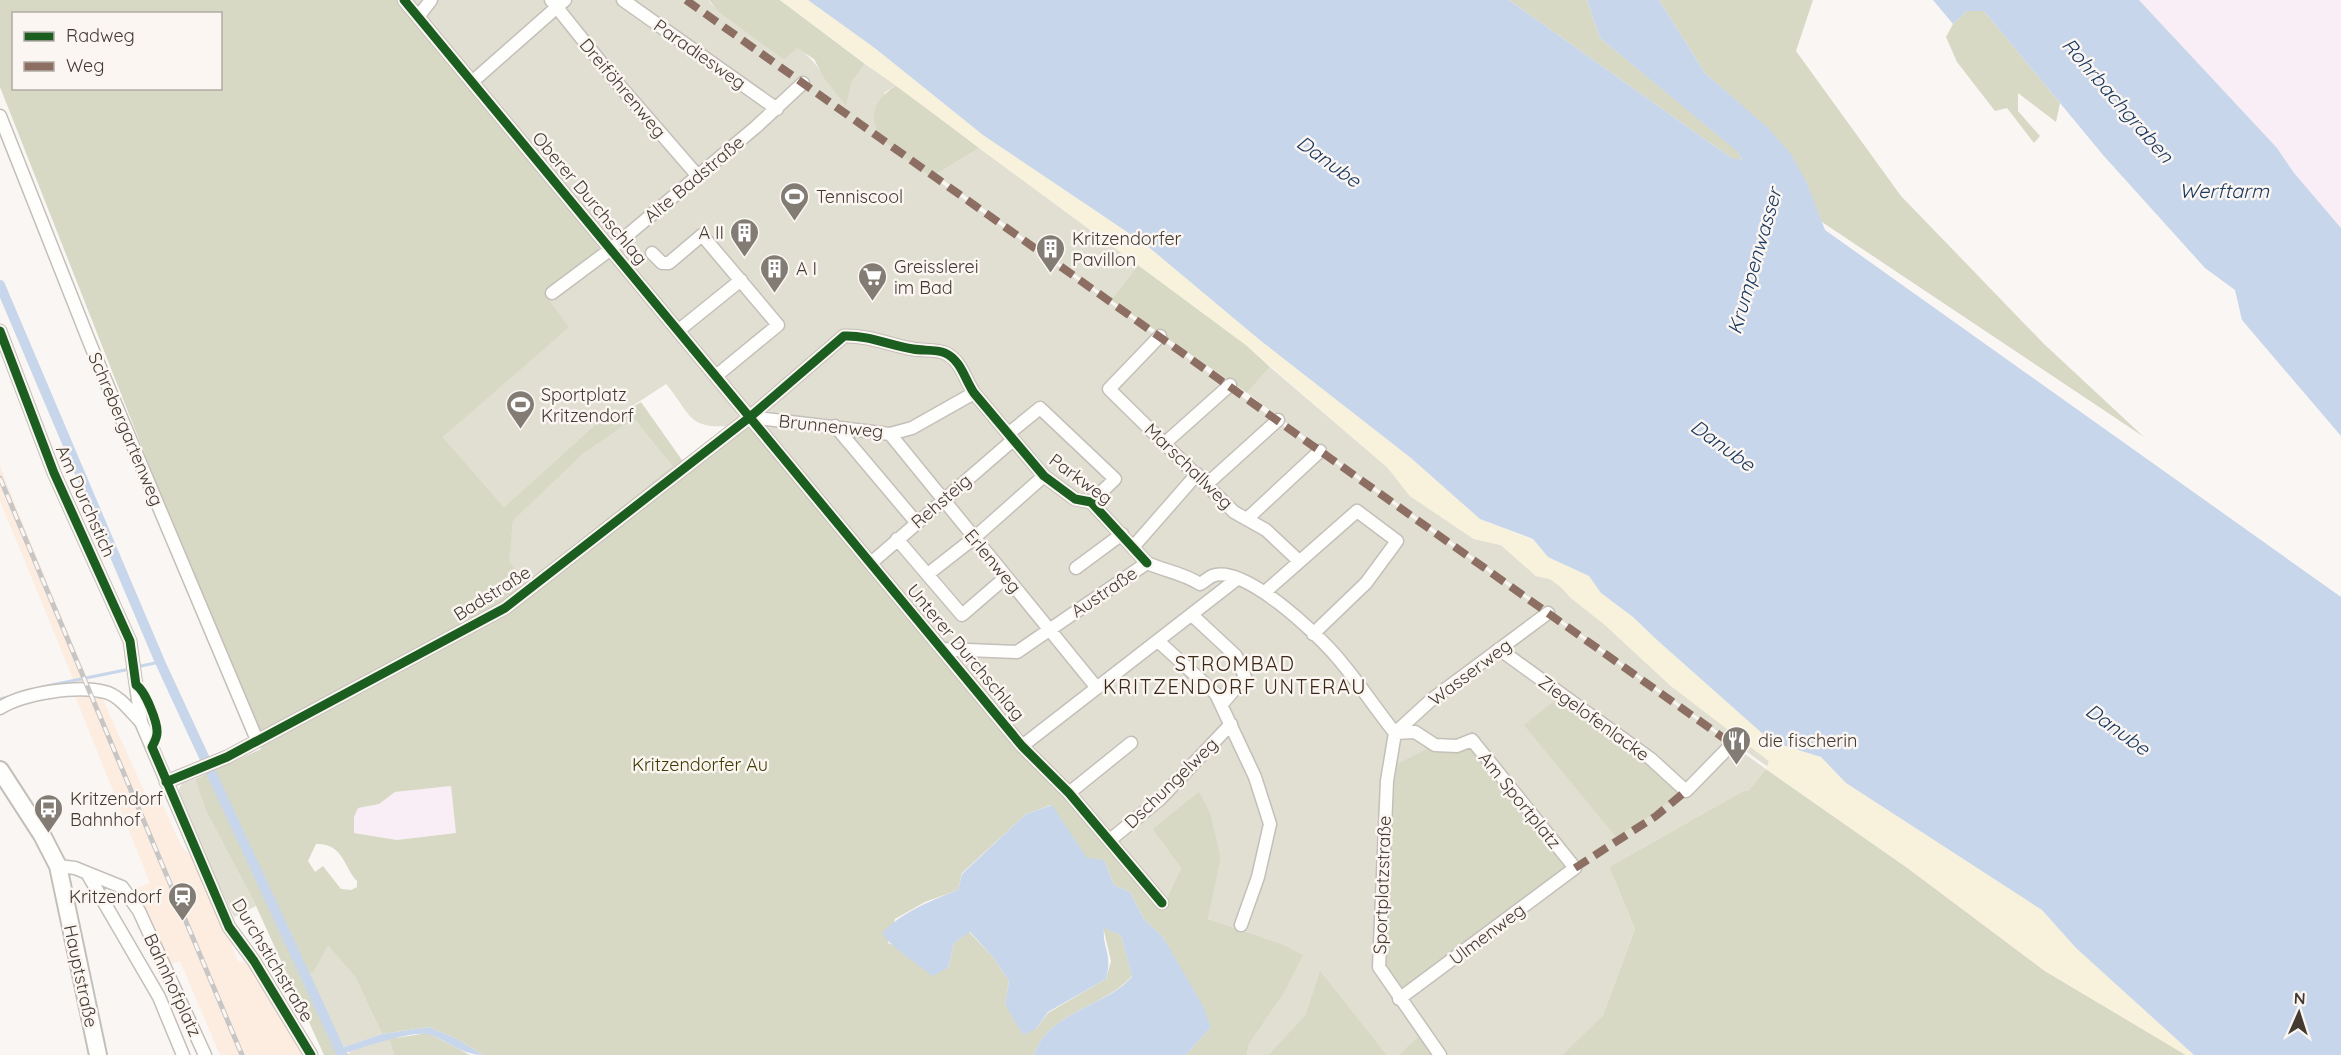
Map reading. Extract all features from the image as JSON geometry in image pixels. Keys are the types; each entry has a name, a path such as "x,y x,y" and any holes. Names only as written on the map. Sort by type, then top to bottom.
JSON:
{"main road":[{"name":"Hauptstraße","path":"0,770 42,835 58,866 98,1055"}],"street":[{"name":"Oberer Durchschlag","path":"404,0 750,417"},
{"path":"418,16 431,0"},
{"name":"Paradiesweg","path":"623,0 777,109"},
{"path":"472,82 558,2"},
{"name":"Dreiföhrenweg","path":"558,2 619,85 697,175"},
{"name":"Alte Badstraße","path":"552,293 611,249 777,109 803,83"},
{"name":"Schrebergartenweg","path":"0,116 91,346 257,740"},
{"path":"652,253 662,263 669,263 702,235 778,324 716,376"},
{"path":"680,330 741,280"},
{"name":"Am Durchstich","path":"0,331 54,473 130,641 141,722"},
{"name":"Badstraße","path":"166,782 227,758 505,608 750,417 844,336 860,335 912,349 945,353 964,371 967,384 974,393"},
{"name":"Marschallweg","path":"1160,336 1109,389 1234,512 1266,530 1299,561"},
{"path":"1165,443 1230,385"},
{"name":"Brunnenweg","path":"750,417 890,434 912,428 974,393"},
{"name":"Parkweg","path":"974,393 1044,476 1075,500 1091,502 1134,546 1147,563"},
{"name":"Rehsteig","path":"871,564 1040,408 1115,479 1091,502"},
{"name":"Unterer Durchschlag","path":"750,417 1022,746 1069,793 1162,903"},
{"path":"1207,484 1278,420"},
{"path":"835,426 916,522"},
{"name":"Erlenweg","path":"890,434 1097,688"},
{"path":"1248,518 1320,451"},
{"path":"1134,546 1197,474"},
{"path":"928,574 974,538 1044,476"},
{"path":"1265,592 1357,511 1397,541 1366,583 1313,634"},
{"path":"1076,568 1122,534"},
{"path":"897,539 962,615 1006,578"},
{"name":"Austraße","path":"942,649 1017,652 1147,563 1165,571 1184,574 1200,584 1213,575 1237,579 1250,582 1265,592 1335,655 1395,734"},
{"path":"1022,746 1237,579"},
{"name":"Wasserweg","path":"1395,734 1431,700 1548,613"},
{"path":"1192,615 1236,656 1245,677 1221,704"},
{"path":"1158,641 1216,694 1255,777 1270,824 1258,877 1241,925"},
{"name":"Ziegelofenlacke","path":"1499,649 1651,759 1686,791 1732,744"},
{"path":"0,708 8,703 50,692 106,692 114,696 141,722"},
{"name":"Durchstichstraße","path":"141,722 229,927 254,961 311,1055"},
{"name":"Dschungelweg","path":"1110,840 1160,799 1231,724"},
{"name":"Am Sportplatz","path":"1395,734 1415,732 1435,745 1457,746 1472,740 1575,868"},
{"name":"Sportplatzstraße","path":"1395,734 1387,781 1379,967 1440,1055"},
{"path":"1069,793 1131,742"},
{"name":"Bahnhofplatz","path":"58,866 75,868 122,887 136,906 205,1055"},
{"name":"Ulmenweg","path":"1399,999 1575,868"},
{"name":"Bahnhofplatz","path":"87,873 159,998 183,1055"}],"shaded area":[{"path":"404,0 709,0 784,60 797,47 818,67 846,105 852,82 865,64 896,85 884,93 932,177 979,148 1138,265 1111,300 943,180 934,178 1766,769 1748,791 1743,791 1609,867 1635,929 1603,1015 1562,1055 1437,1055 1421,1036 1398,1055 1387,1055 1320,970 1305,1015 1268,1055 1247,1055 1249,1044 1283,995 1302,955 1282,944 1208,919 1221,859 1199,791 1152,829 1181,868 1165,902 730,426 705,425 697,422 666,384 605,424 598,422 504,507 443,437 568,326 544,295"},
{"path":"2139,0 2341,0 2341,228 2293,173 2277,148"},
{"path":"1270,367 1388,468 1410,496 1474,539 1501,545 1536,576 1550,579 1561,587 1671,686 1769,761 1768,767 1321,449 1247,393"},
{"path":"634,419 672,466 525,584 508,561 513,521 583,454"},
{"path":"0,465 90,685 76,686 0,501"},
{"path":"75,696 102,698 146,795 157,792 182,847 197,863 238,961 249,963 305,1055 220,1055 180,961 168,965 135,889 150,883"},
{"path":"195,779 205,809 256,906 234,917 176,795 182,783"},
{"path":"451,786 457,833 397,840 354,833 354,817 358,808 379,804 395,792"},
{"path":"328,944 355,977 382,1034 344,1047 307,975 314,972"},
{"path":"389,1039 394,1055 350,1055 349,1052"}],"green space":[{"name":"Kritzendorfer Au","path":"0,0 404,0 611,249 545,295 569,327 443,437 504,507 598,422 605,423 641,402 689,470 750,422 1165,902 1181,868 1152,829 1199,791 1210,813 1221,859 1208,919 1282,944 1303,955 1283,995 1249,1044 1247,1055 1186,1055 1211,1027 1163,937 1144,919 1130,892 1114,885 1104,860 1087,859 1051,805 1026,814 962,873 958,890 925,902 895,919 888,943 948,968 954,943 969,932 993,957 1009,981 1005,1004 1036,1029 1048,1013 1106,979 1111,961 1103,927 1121,935 1132,976 1112,993 1054,1026 1043,1037 1033,1055 483,1055 457,1039 429,1027 382,1034 355,977 328,945 314,972 307,975 345,1051 350,1055 324,1055 256,906 205,809 195,779 261,749 0,87","holes":["634,419 672,466 525,584 509,561 513,521 583,454","451,786 456,833 397,840 354,833 354,817 358,808 379,804 395,792","316,844 332,847 337,851 357,881 357,887 351,890 341,889 323,866 315,872 308,861"]},
{"path":"709,0 780,0 865,64 852,82 846,106 824,78 814,59 797,48 784,60 719,12"},
{"path":"1509,0 1587,0 1600,38 1739,152 1742,161 1732,158"},
{"path":"1659,0 1813,0 1796,51 1901,196 2044,344 2144,437 1819,220 1806,181 1767,128 1705,73"},
{"path":"1967,11 1984,11 2060,103 2056,122 2018,93 2018,111 2040,136 2034,143 2007,108 1995,111 1957,62 1946,37 1953,24"},
{"path":"896,85 979,148 932,177 905,158 882,137 875,125 874,112 881,99"},
{"path":"1138,265 1246,345 1270,367 1247,393 1111,300"},
{"path":"1559,697 1646,758 1681,792 1653,814 1616,837 1524,725"},
{"path":"1472,745 1570,868 1400,995 1383,966 1393,766 1431,747"},
{"path":"1766,769 1909,869 2045,971 2186,1055 1562,1055 1603,1015 1635,929 1609,867 1743,791 1748,791"},
{"path":"1320,970 1387,1055 1268,1055 1305,1015"},
{"path":"428,1033 470,1055 394,1055 389,1039"},
{"path":"1421,1035 1437,1055 1398,1055"}],"sand":[{"path":"780,0 808,0 876,49 983,135 1145,244 1261,341 1411,458 1480,519 1533,540 1548,557 1589,576 1601,593 1633,617 1772,742 1821,757 1846,783 2042,910 2076,948 2194,1055 2186,1055 2045,971 1909,869 1766,769 1769,761 1671,686 1561,587 1550,579 1536,576 1501,545 1474,539 1410,496 1388,468 1246,345"}],"water":[{"path":"808,0 1509,0 1732,158 1742,160 1738,152 1600,38 1587,0 1659,0 1705,73 1768,128 1791,154 1806,181 1825,230 2341,597 2341,1055 2194,1055 2076,948 2042,910 1846,783 1821,757 1772,742 1633,617 1601,593 1589,576 1548,557 1533,539 1480,519 1411,458 1261,341 1145,244 983,135 876,49"},
{"name":"Werftarm","path":"1933,0 2139,0 2277,148 2294,173 2341,228 2341,436 2242,320 2235,290 2205,268 2103,155 1984,11 1967,11 1953,24"},
{"path":"1052,805 1087,858 1104,860 1114,885 1130,892 1144,919 1163,937 1202,1004 1211,1027 1186,1055 1033,1055 1043,1037 1054,1026 1112,993 1132,977 1121,935 1104,928 1108,957 1106,979 1048,1012 1036,1029 1023,1035 1005,1004 1009,981 993,957 970,932 954,943 948,968 932,976 898,950 882,933 908,913 958,890 962,874 1026,814"},
{"path":"429,1027 457,1039 483,1055 469,1053 431,1035 424,1034 403,1036 349,1052 345,1051 344,1047 382,1034"}],"waterway":[{"path":"0,285 160,662 342,1055"},
{"path":"136,667 160,662"},
{"path":"42,687 130,669"},
{"path":"0,699 16,695"},
{"path":"341,1052 348,1050"}],"railway":[{"path":"0,478 242,1055"}],"marked path":[{"path":"686,0 1732,744"},
{"path":"1575,868 1656,816 1686,791"}],"cycle path":[{"path":"404,0 1022,746 1069,793 1162,903"},
{"path":"0,331 54,473 130,641 136,685 147,700 157,728 152,747 229,927 254,961 311,1055"},
{"path":"166,782 227,757 505,608 750,417 844,336 870,339 917,350 937,351 950,356 959,365 974,393 1044,476 1075,499 1091,502 1147,563"}],"place":[{"name":"Tenniscool","path":"795,222"},
{"name":"A II","path":"745,258"},
{"name":"Kritzendorfer Pavillon","path":"1051,274"},
{"name":"A I","path":"775,294"},
{"name":"Greisslerei im Bad","path":"873,302"},
{"name":"Sportplatz Kritzendorf","path":"520,430"},
{"name":"die fischerin","path":"1737,766"},
{"name":"Kritzendorf Bahnhof","path":"49,834"},
{"name":"Kritzendorf","path":"183,922"}],"district":[{"name":"STROMBAD KRITZENDORF UNTERAU","path":"1235,674"}],"water label":[{"name":"Rohrbachgraben","path":"2118,100"},
{"name":"Danube","path":"1329,161"},
{"name":"Krumpenwasser","path":"1754,261"},
{"name":"Danube","path":"1723,445"},
{"name":"Danube","path":"2118,729"}]}
